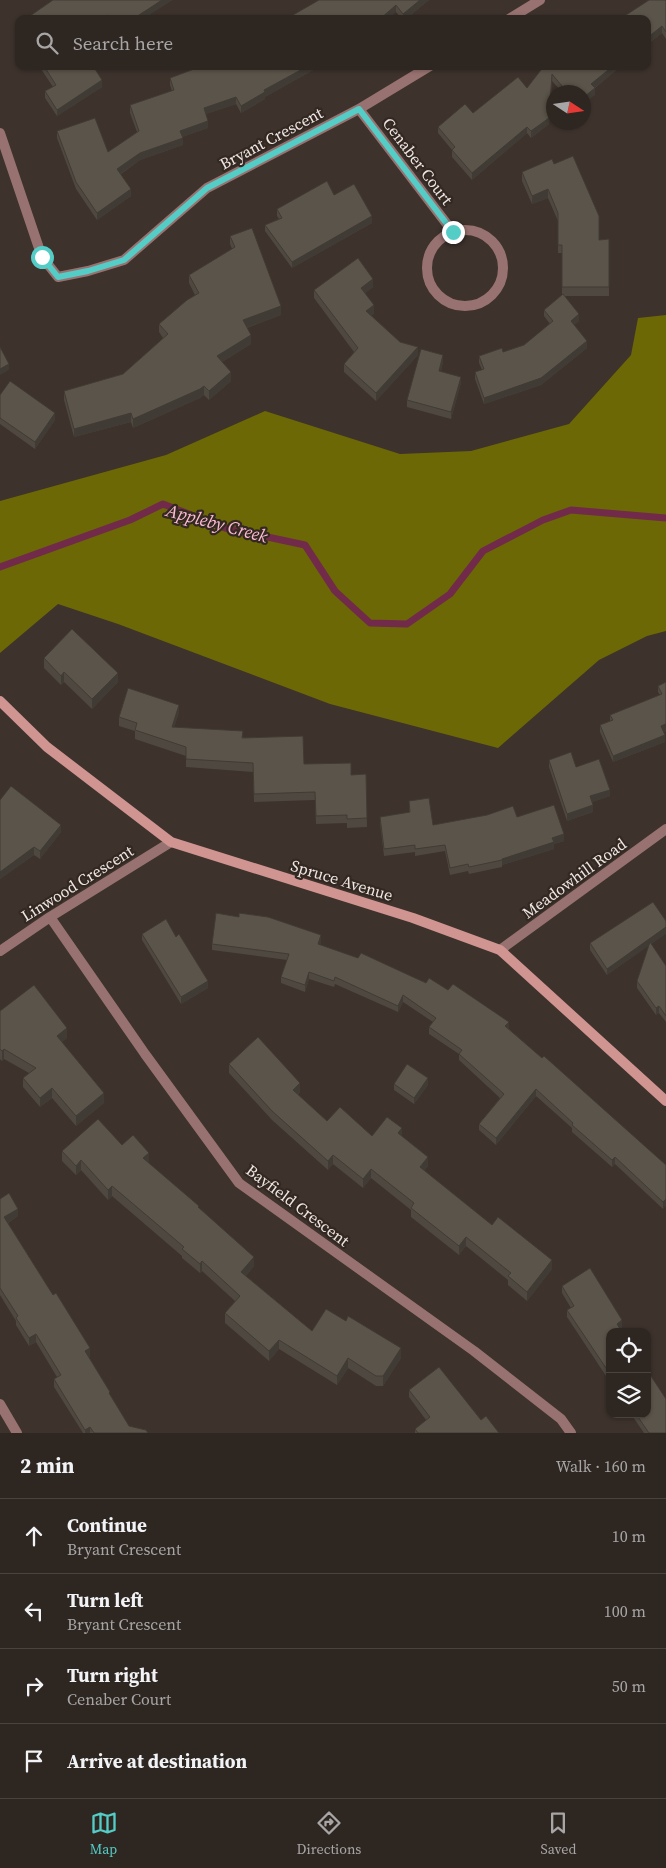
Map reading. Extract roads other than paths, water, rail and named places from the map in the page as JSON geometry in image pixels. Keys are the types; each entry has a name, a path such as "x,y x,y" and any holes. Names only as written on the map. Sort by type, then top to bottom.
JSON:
{"street":[{"path":"516,15 540,0"},
{"name":"Bryant Crescent","path":"0,133 42,257 58,277 88,271 124,260 207,188 359,109 423,70"},
{"name":"Cenaber Court","path":"359,109 453,232"},
{"path":"466,230 478,232 490,238 498,248 503,260 500,285 493,295 482,303 458,306 446,302 430,283 427,271 428,258 442,238 453,232 466,230"},
{"name":"Spruce Avenue","path":"0,701 47,747 171,842 413,918 500,950 666,1101"},
{"name":"Meadowhill Road","path":"500,950 666,830"},
{"name":"Linwood Crescent","path":"0,951 50,917 171,842"},
{"name":"Bayfield Crescent","path":"50,917 145,1054 239,1183 474,1352 561,1418 571,1433"},
{"path":"0,1404 17,1433"}],"waterway":[{"name":"Appleby Creek","path":"0,567 130,520 163,504 225,528 305,545 335,591 370,623 407,624 450,594 483,551 543,520 571,510 666,518"}]}
